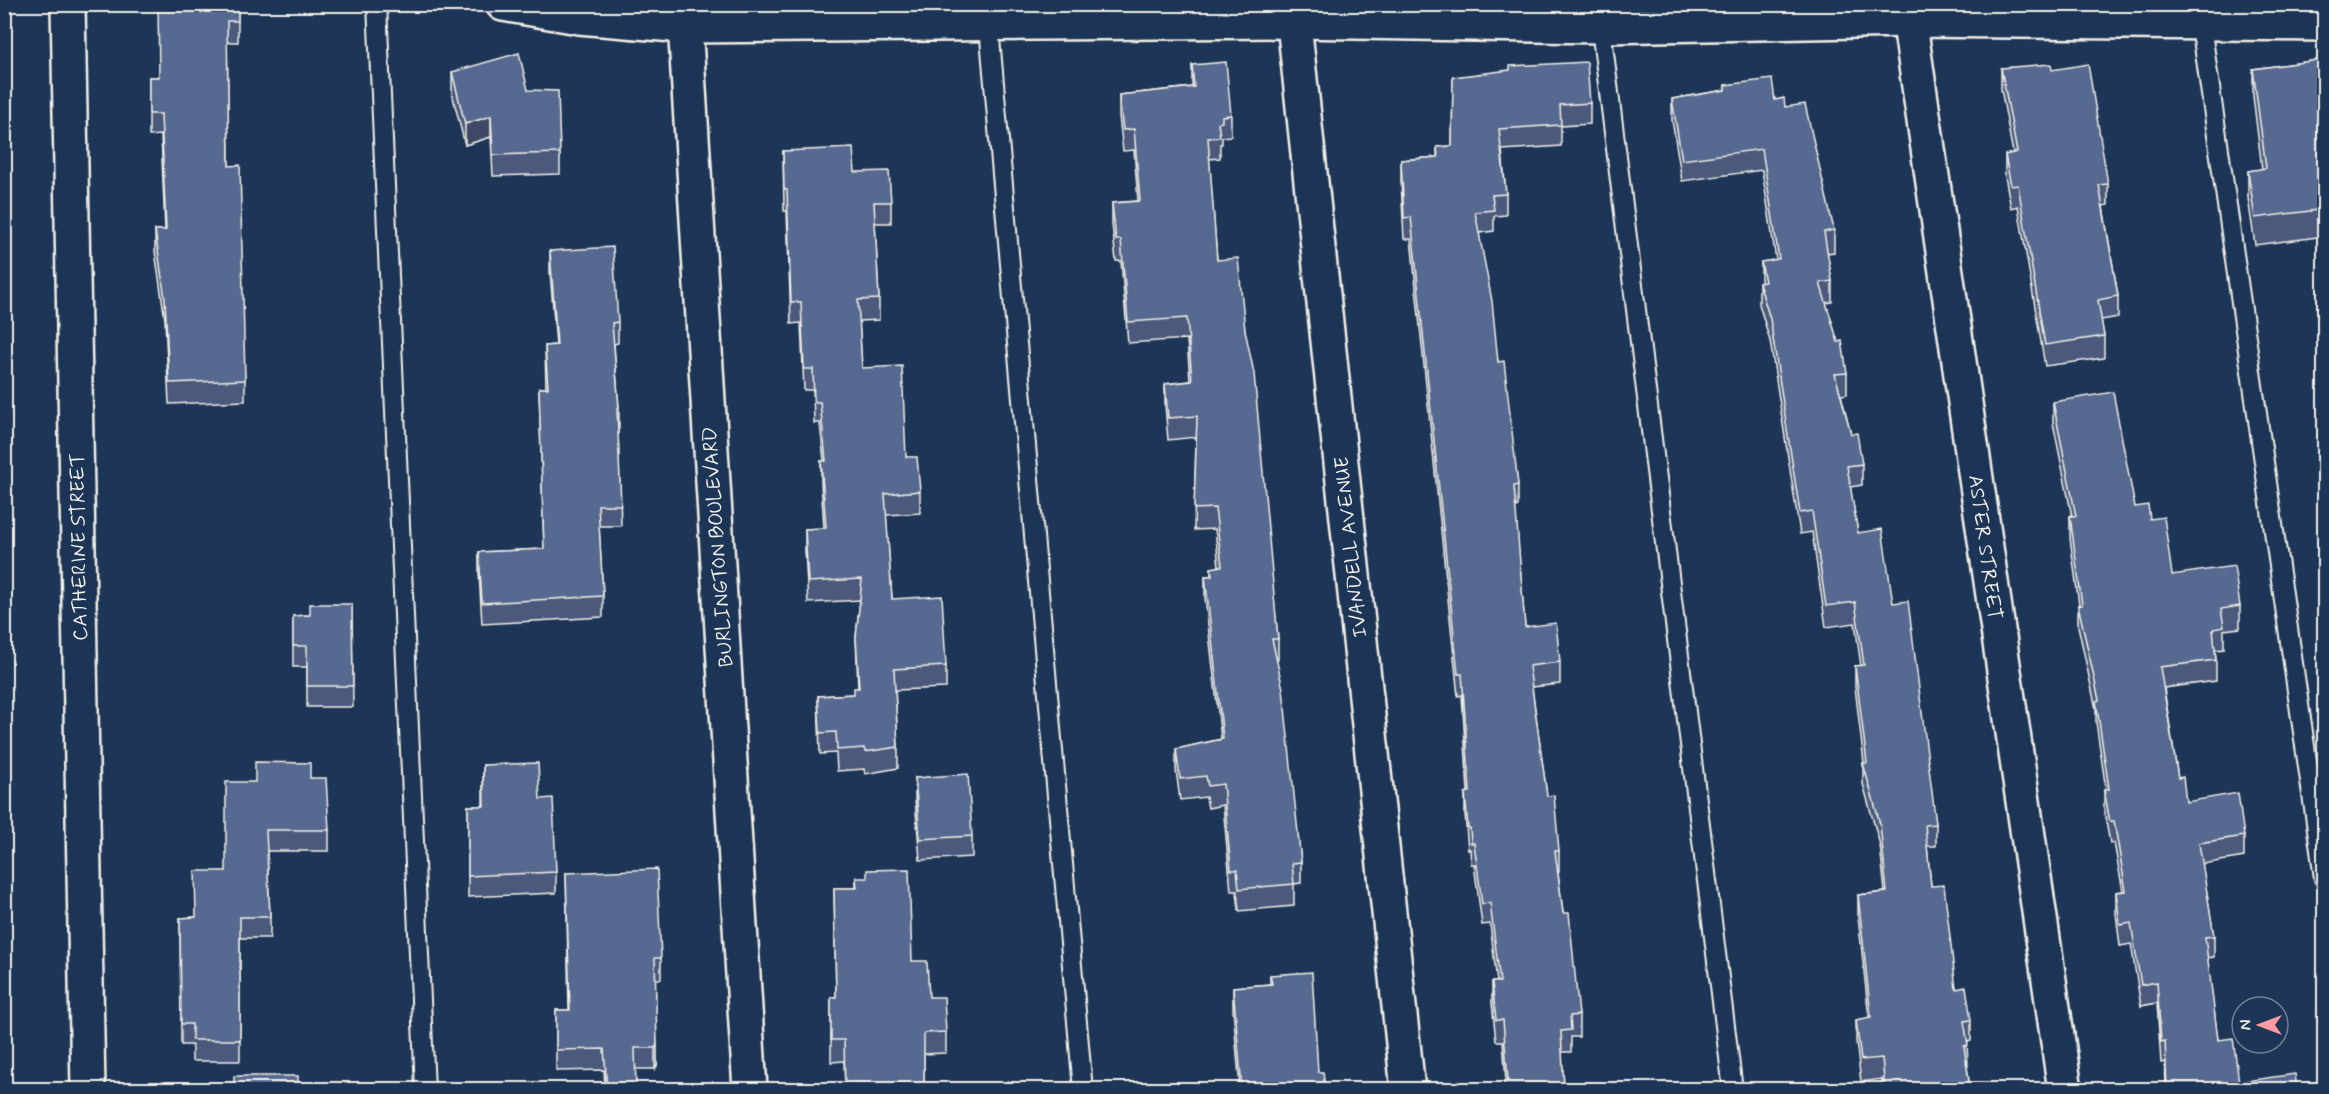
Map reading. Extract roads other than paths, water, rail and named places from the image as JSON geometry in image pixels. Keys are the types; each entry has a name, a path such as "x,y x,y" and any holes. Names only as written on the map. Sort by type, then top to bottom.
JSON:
{"street":[{"name":"CATHERINE STREET","path":"68,4 88,1089"},
{"path":"503,4 579,17 1293,13 1599,15 1908,12 2199,15 2325,24"},
{"name":"ASTER STREET","path":"1908,12 2065,1089"},
{"name":"IVANDELL AVENUE","path":"1293,13 1408,1089"},
{"name":"BURLINGTON BOULEVARD","path":"684,15 750,1089"}],"lane":[{"path":"377,4 425,1089"},
{"path":"988,15 1083,1089"},
{"path":"1599,15 1733,1089"},
{"path":"2199,15 2325,878"}]}
